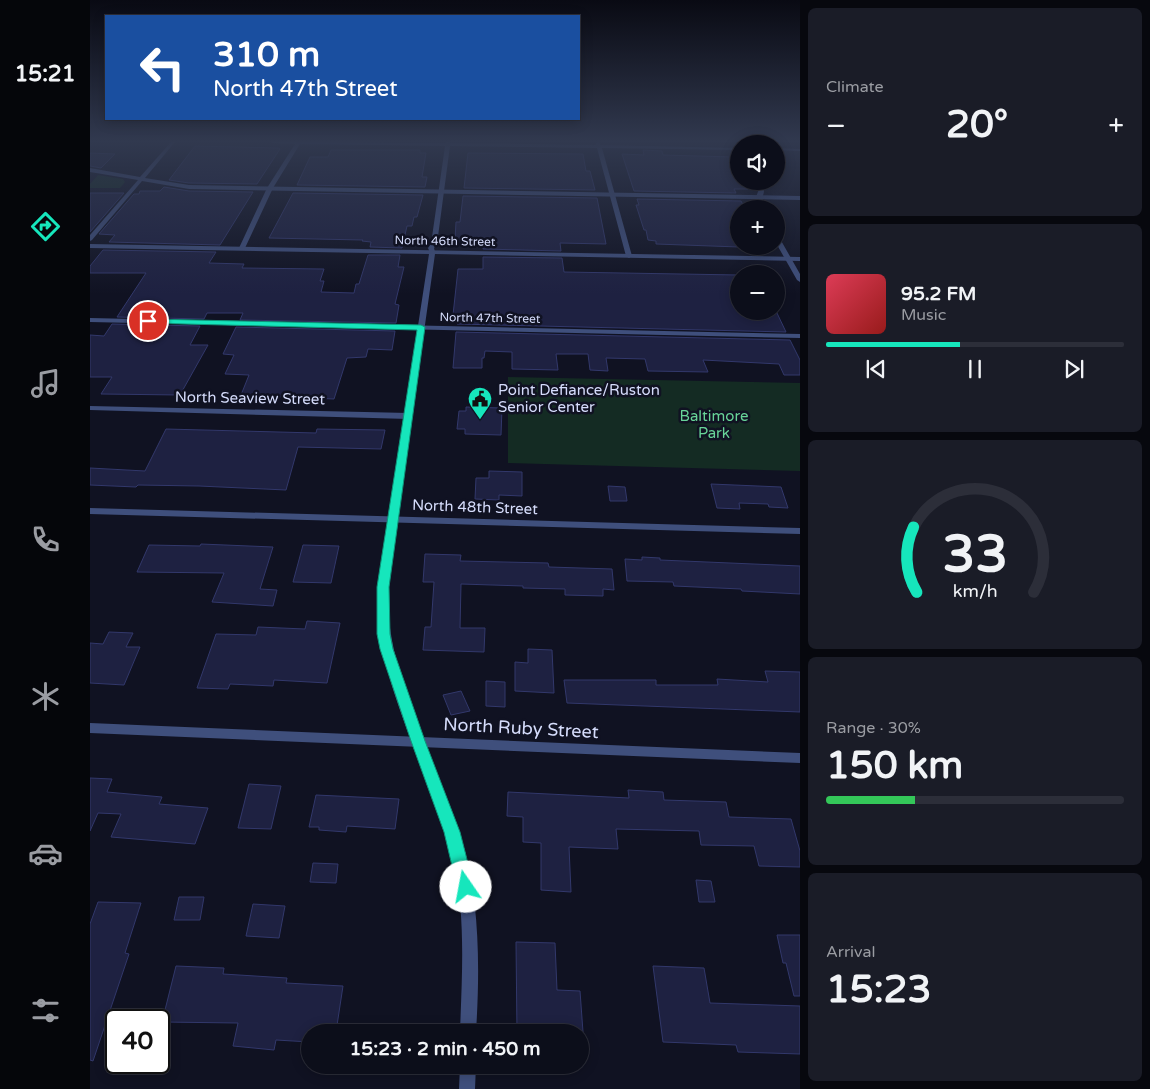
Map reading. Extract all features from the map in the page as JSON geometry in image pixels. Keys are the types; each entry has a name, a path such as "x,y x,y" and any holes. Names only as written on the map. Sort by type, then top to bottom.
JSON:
{"street":[{"path":"90,239 128,193"},
{"path":"242,248 268,193"},
{"path":"441,193 382,600 387,649 418,741 452,832 464,875 468,899 470,940 468,1024"},
{"path":"545,193 800,198"},
{"path":"760,200 761,193"},
{"path":"613,194 629,256"},
{"name":"North 46th Street","path":"90,246 433,248 629,256 800,259"},
{"path":"785,254 800,280"},
{"name":"North 47th Street","path":"90,320 800,336"},
{"name":"North Seaview Street","path":"90,408 409,416"},
{"name":"North 48th Street","path":"90,511 800,532"},
{"name":"North Ruby Street","path":"90,728 800,758"},
{"path":"467,1089 468,1074"}],"green space":[{"name":"Baltimore Park","path":"508,377 800,383 800,471 508,463"}],"building":[{"path":"90,193 124,193 90,232"},
{"path":"252,193 220,245 109,242 115,235 99,234 134,194"},
{"path":"293,193 423,195 417,217 414,217 412,226 407,226 402,248 370,247 371,242 363,240 269,238"},
{"path":"463,196 597,198 606,244 560,243 561,251 483,249 484,241 455,240 456,222 460,222"},
{"path":"637,199 730,201 730,247 656,244 656,241 648,240 636,205 639,205"},
{"path":"103,250 216,252 209,263 244,264 242,268 324,269 320,281 324,281 321,292 354,293 356,284 359,284 368,255 400,255 398,267 404,267 395,304 399,305 396,323 240,320 243,313 207,313 204,319 117,317 146,273 90,273 90,266"},
{"path":"483,257 562,258 564,272 730,275 730,320 780,320 786,332 457,324 458,315 453,315 458,269 483,269"},
{"path":"112,324 200,326 190,345 208,345 180,395 101,394 112,377 90,377 90,335 104,336"},
{"path":"236,327 395,331 392,350 368,349 366,357 347,358 334,399 260,396 258,400 239,400 249,375 225,374 234,355 223,354"},
{"path":"456,332 790,340 800,360 800,375 784,375 779,364 703,360 708,372 648,371 645,359 606,358 608,371 590,370 588,354 556,354 558,370 512,369 512,352 485,351 484,358 482,358 482,368 453,368"},
{"name":"Point Defiance/Ruston Senior Center","path":"466,407 502,408 501,435 465,434 465,429 457,429 459,411 466,411"},
{"path":"166,429 316,433 317,429 385,430 381,449 298,447 286,490 199,486 138,485 136,487 90,485 90,468 145,471"},
{"path":"489,471 522,472 522,496 499,495 499,500 475,499 476,478 489,478"},
{"path":"711,484 781,487 788,508 769,507 768,504 739,503 740,509 717,508"},
{"path":"608,486 625,487 627,501 610,501"},
{"path":"201,544 273,547 260,589 277,590 273,606 212,602 224,573 137,572 149,545 200,546"},
{"path":"303,545 339,546 331,583 293,582"},
{"path":"425,554 461,555 460,561 548,563 549,567 612,569 614,590 603,589 603,596 565,595 565,589 461,584 460,628 485,628 484,652 423,650 425,627 431,627 434,582 423,582"},
{"path":"642,557 660,558 660,560 800,566 800,594 674,586 673,582 627,581 625,559 642,560"},
{"path":"307,621 340,623 327,683 274,680 273,686 230,684 228,689 197,688 216,634 256,635 258,627 305,629"},
{"path":"109,632 133,633 126,647 140,647 124,685 90,683 90,643 103,644"},
{"path":"528,649 552,650 554,693 515,691 515,662 528,663"},
{"path":"765,671 800,672 800,712 567,703 564,680 656,680 656,685 718,685 717,679 768,682"},
{"path":"486,681 505,682 505,707 486,706"},
{"path":"461,691 470,711 451,715 443,695"},
{"path":"90,778 112,779 107,792 162,797 159,804 208,808 195,844 111,837 121,814 98,813 90,831"},
{"path":"249,784 281,786 271,829 238,828"},
{"path":"628,790 663,792 664,800 726,802 729,817 791,819 800,851 800,867 759,866 754,846 701,845 699,831 616,829 618,849 569,847 571,892 541,890 541,843 523,842 523,817 507,816 508,792 629,798"},
{"path":"316,795 399,799 395,829 347,826 346,832 319,830 319,827 309,827"},
{"path":"313,863 338,864 336,883 310,882"},
{"path":"696,880 711,881 715,902 699,902"},
{"path":"179,897 204,897 200,920 174,920"},
{"path":"98,902 141,903 125,953 129,954 110,1009 105,1009 105,1025 93,1061 90,1060 90,924"},
{"path":"253,904 285,906 279,938 246,936"},
{"path":"777,935 800,935 800,996 794,996 786,963 783,963"},
{"path":"516,942 555,943 557,990 580,991 582,1024 517,1024"},
{"path":"176,966 224,968 223,974 287,978 286,983 343,986 337,1024 301,1024 301,1041 276,1040 274,1050 233,1046 238,1023 170,1022 170,1009 165,1009"},
{"path":"653,966 704,968 710,1003 800,1006 800,1054 738,1052 736,1045 663,1042"}],"place":[{"name":"Point Defiance/Ruston Senior Center","path":"480,420"}],"route":[{"path":"148,321 421,327 383,587 382,616 387,649 418,741 452,832 466,887"}]}
